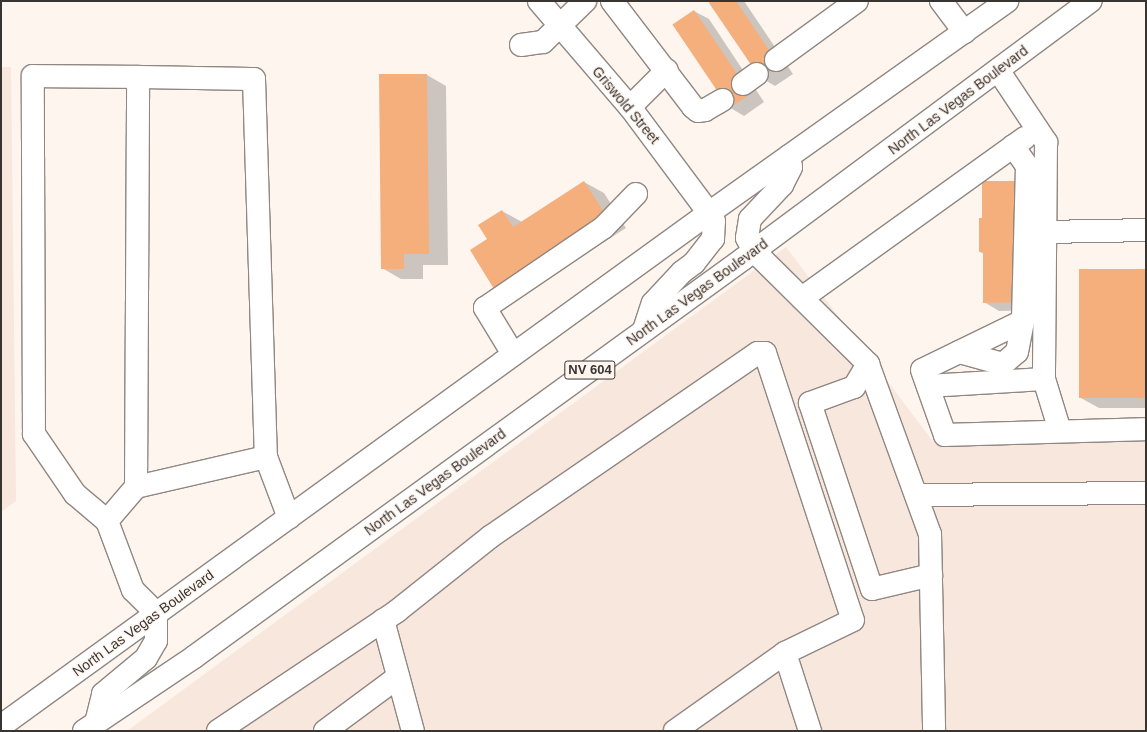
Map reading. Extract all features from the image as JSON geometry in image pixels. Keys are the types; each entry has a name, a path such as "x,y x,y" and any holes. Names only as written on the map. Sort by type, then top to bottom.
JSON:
{"main road":[{"name":"Griswold Street","path":"539,1 630,107 709,212"},
{"path":"522,45 543,42 585,1"},
{"path":"612,1 667,70 693,107 698,110 705,110 722,100"},
{"path":"776,60 857,1"},
{"path":"941,1 964,32"},
{"name":"North Las Vegas Boulevard","path":"1,726 709,212 1007,1"},
{"name":"North Las Vegas Boulevard","path":"90,727 201,653 754,251 1091,1"},
{"path":"630,107 667,70"},
{"path":"998,70 1046,142 1044,379 1060,431"},
{"path":"90,727 103,694 146,658 156,642 156,613 133,590 107,521 75,494 34,434 33,76 254,79 266,457 289,518"},
{"path":"136,487 138,77"},
{"path":"802,298 1038,129"},
{"path":"959,352 1003,364 1017,352 1022,321 1027,166 1013,146"},
{"path":"789,156 791,167 782,186 750,219 747,238 754,251 868,364 930,534 934,731"},
{"path":"513,354 485,308 604,227 636,194"},
{"path":"644,330 653,303 682,272 694,263 713,239 714,221 709,212"},
{"path":"1045,232 1146,230"},
{"path":"925,378 959,352 1022,321"},
{"path":"218,731 383,620 490,537 758,353 765,353 853,620 785,653 675,731"},
{"path":"868,364 854,388 810,403 872,589 931,575"},
{"path":"925,378 1044,379"},
{"path":"925,378 945,435 1146,429"},
{"path":"107,521 136,487 266,457"},
{"path":"916,495 1146,493"},
{"path":"383,620 412,731"},
{"path":"785,653 810,731"},
{"path":"325,731 398,677"}],"shaded area":[{"path":"1,67 11,67 16,501 1,512"},
{"path":"786,247 935,444 1146,440 1146,731 127,731"}],"building":[{"path":"711,1 736,1 779,65 760,78 709,3"},
{"path":"694,10 750,94 729,108 672,25"},
{"path":"379,74 427,74 429,254 404,254 404,269 381,269"},
{"path":"584,181 607,217 494,289 470,250 487,239 478,225 502,210 513,227"},
{"path":"982,181 1015,181 1015,302 983,303 983,252 979,252 979,218 982,218"},
{"path":"1079,269 1146,269 1146,398 1079,398"}]}
